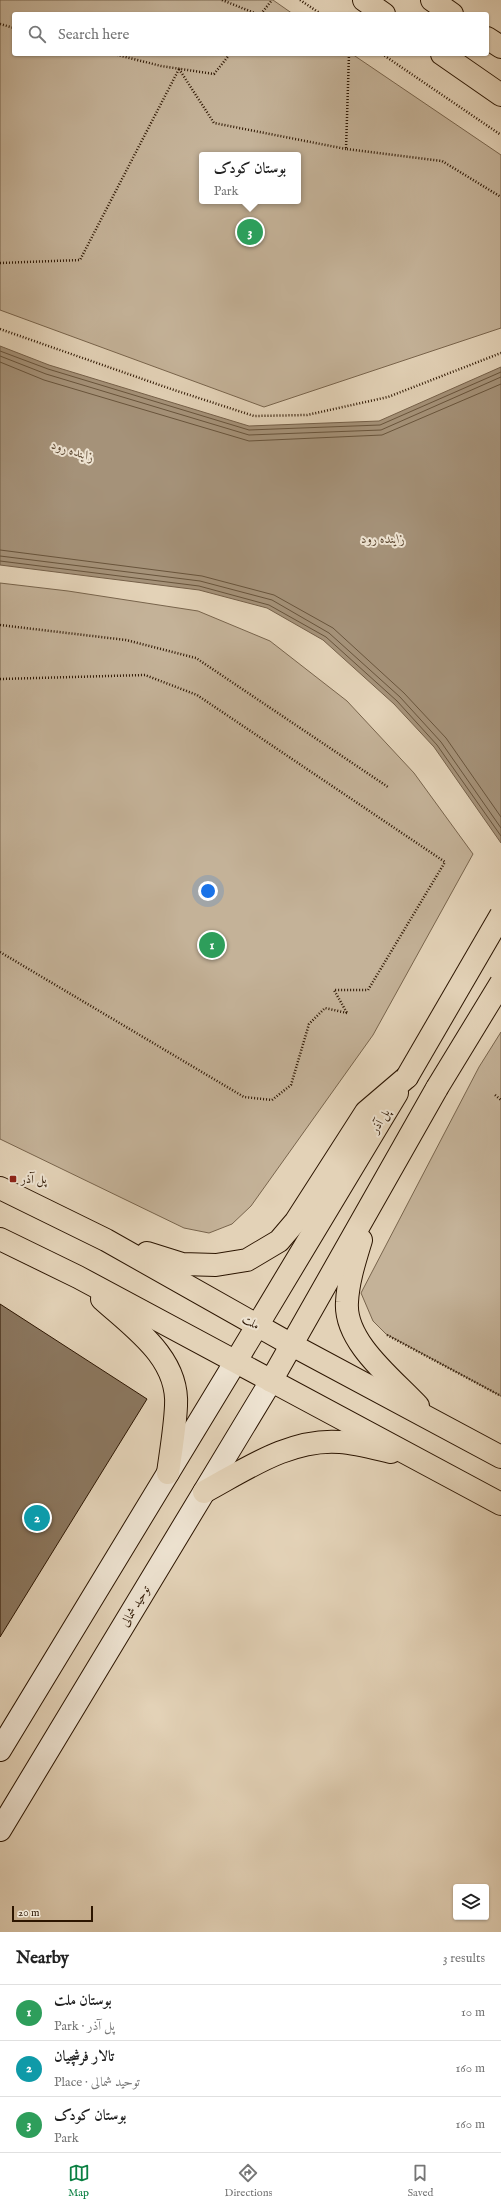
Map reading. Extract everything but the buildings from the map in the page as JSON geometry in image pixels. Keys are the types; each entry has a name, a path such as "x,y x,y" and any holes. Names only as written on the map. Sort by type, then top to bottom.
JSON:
{"main road":[{"path":"364,0 381,12"},
{"path":"432,0 449,12"},
{"path":"489,39 501,47"},
{"path":"445,56 501,95"},
{"name":"پل آذر","path":"236,1362 407,1077 501,915"},
{"path":"271,1381 437,1088 501,983"},
{"path":"106,1240 182,1264 216,1265 247,1260 279,1241 296,1221 366,1112 407,1077"},
{"name":"ملت","path":"0,1188 106,1240 292,1345 501,1457"},
{"path":"374,1199 351,1273 346,1304 352,1328 363,1348 429,1419"},
{"path":"0,1239 78,1277 416,1457 501,1504"},
{"path":"78,1277 155,1347 172,1374 177,1404 168,1473"},
{"path":"0,1750 236,1362"},
{"name":"توحید شمالی","path":"0,1830 271,1381"},
{"path":"204,1492 262,1461 299,1445 339,1442 416,1457"}],"path":[{"path":"222,0 252,12"},
{"path":"263,12 272,0"},
{"path":"300,0 318,12"},
{"path":"0,24 12,27"},
{"path":"123,56 179,69 214,74 228,56"},
{"path":"346,149 349,56"},
{"path":"385,56 501,135"},
{"path":"179,69 214,123 346,149 442,161 501,197"},
{"path":"0,263 80,260 179,69"},
{"path":"0,329 171,389 254,416 307,415 388,397 501,353"},
{"path":"0,625 126,640 196,658 388,787"},
{"path":"0,679 145,675 197,695 445,862 368,990 334,990 347,1013 324,1008 308,1024 291,1085 272,1100 244,1097 0,952"},
{"path":"495,1095 501,1100"},
{"path":"386,1334 501,1396"}],"shaded area":[{"path":"0,0 273,0 290,12 12,12 12,56 355,56 501,155 501,328 264,407 0,310"},
{"path":"0,583 68,591 198,611 270,641 347,701 414,773 473,854 373,1035 251,1206 232,1224 209,1233 184,1228 0,1139"},
{"path":"501,1032 501,1396 386,1334 373,1321 361,1293 479,1067"}],"water":[{"name":"زاینده رود","path":"0,346 49,365 249,426 379,421 501,367 501,843 434,747 394,704 323,640 267,608 199,590 0,565"}],"place":[{"name":"بوستان کودک","path":"250,232"},
{"name":"بوستان ملت","path":"212,945"},
{"name":"پل آذر","path":"13,1179"},
{"name":"تالار فرشچیان","path":"37,1518"}]}
